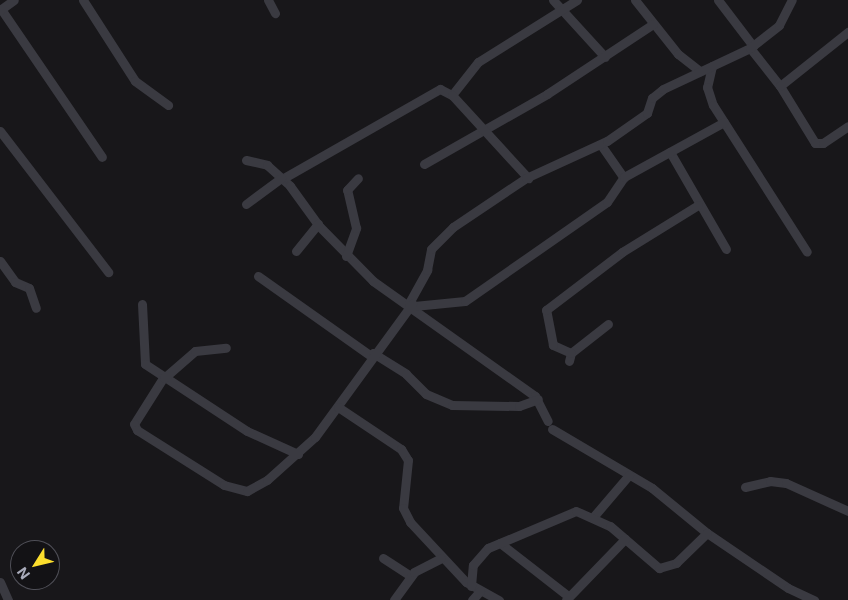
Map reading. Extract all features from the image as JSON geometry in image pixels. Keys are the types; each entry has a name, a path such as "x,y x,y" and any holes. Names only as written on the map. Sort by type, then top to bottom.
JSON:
{"street":[{"path":"14,0 0,10 102,157"},
{"path":"83,0 135,80 168,105"},
{"path":"268,0 274,12"},
{"path":"553,0 560,10 570,16 606,57"},
{"path":"452,95 478,62 577,0"},
{"path":"635,0 678,54 700,71"},
{"path":"718,0 780,86 815,143 823,143 848,126"},
{"path":"226,348 195,351 163,378 135,428 224,485 238,490 255,489 298,454 338,407 372,354 412,304 427,270 434,244 528,178 601,145 647,113 655,95 751,47 778,24 792,0"},
{"path":"424,164 606,57 654,24"},
{"path":"780,86 848,32"},
{"path":"712,66 707,87 724,122 807,252"},
{"path":"246,204 281,178 436,90 452,95 528,178"},
{"path":"412,304 465,301 607,202 624,178 724,122"},
{"path":"0,131 108,272"},
{"path":"601,145 624,178"},
{"path":"670,152 698,205 726,249"},
{"path":"246,160 267,165 281,178 346,256 373,281 412,304 538,399 550,425 629,475 707,534 788,588 814,600"},
{"path":"346,256 356,228 346,190 358,178"},
{"path":"608,324 570,357 553,346 546,310 614,258 698,205"},
{"path":"296,251 318,224"},
{"path":"0,261 15,282 29,288 36,308"},
{"path":"258,276 372,354 406,374 426,394 452,405 519,406 538,399"},
{"path":"142,304 143,358 163,378 201,397 247,431 298,454"},
{"path":"338,407 394,443 406,455 405,513 441,558 472,586 499,600"},
{"path":"594,516 629,475"},
{"path":"745,487 770,481 786,483 848,511"},
{"path":"472,586 476,559 500,543 576,511 594,516 659,568 676,563 707,534"},
{"path":"500,543 567,598 625,539"},
{"path":"383,558 411,576"},
{"path":"394,600 411,576 441,558"},
{"path":"0,582 8,600"},
{"path":"472,600 480,591"}]}
